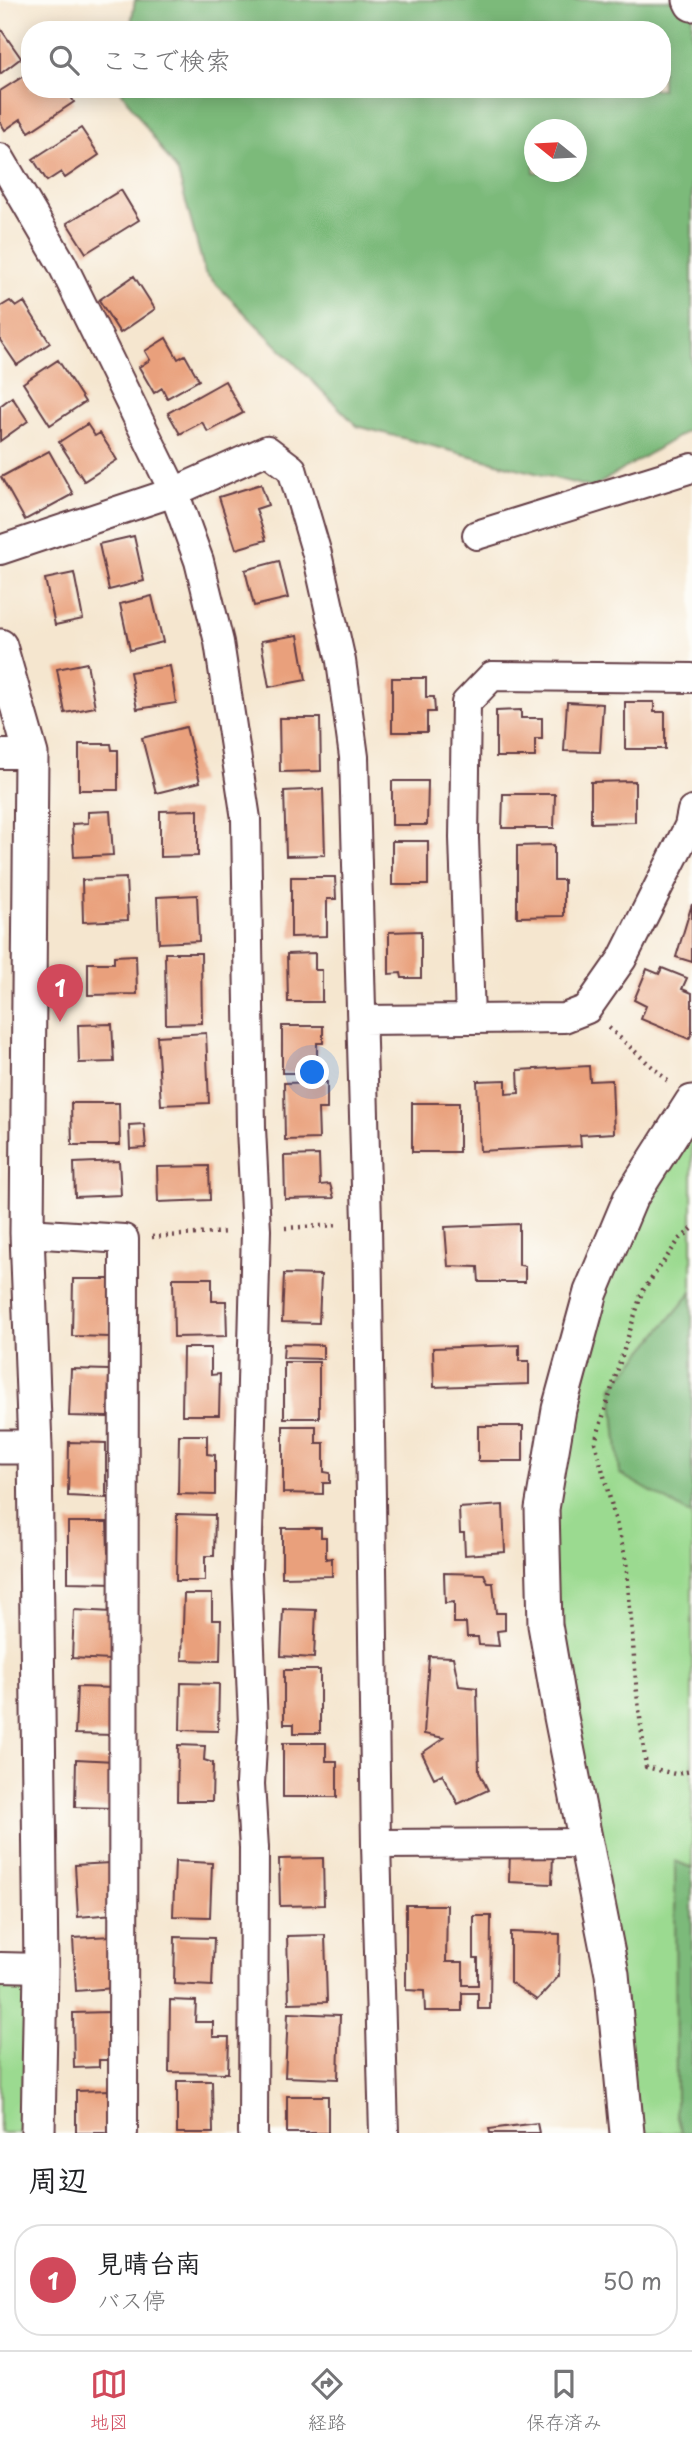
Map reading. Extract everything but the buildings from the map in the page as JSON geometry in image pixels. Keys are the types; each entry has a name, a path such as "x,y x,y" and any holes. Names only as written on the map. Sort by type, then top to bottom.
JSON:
{"street":[{"path":"0,158 62,264 174,492 199,561 219,642 246,819 251,1128 256,1230 247,1572 253,1726 250,1784 254,1848 253,2133"},
{"path":"0,550 174,492 267,450 292,469 317,554 341,661 354,757 362,1020 376,1844 384,2133"},
{"path":"477,535 692,468"},
{"path":"0,646 15,754 35,1447 41,1969 38,2133"},
{"path":"470,1019 464,838 466,703 492,676 692,678"},
{"path":"362,1020 564,1018 587,1009 622,959 689,826 692,811"},
{"path":"627,2133 612,1974 545,1625 542,1509 559,1409 591,1292 630,1199 692,1102"},
{"path":"27,1233 124,1239 123,2133"},
{"path":"0,1447 35,1447"},
{"path":"376,1844 587,1843"},
{"path":"0,1966 41,1969"}],"path":[{"path":"587,1009 692,1102"},
{"path":"692,1229 680,1240 642,1292 595,1442 626,1560 646,1768 675,1774 692,1771"}],"green space":[{"path":"135,0 692,0 692,428 592,488 357,426 205,273 178,173 126,98 671,98 671,21 132,21"},
{"path":"692,1089 692,2133 631,2133 543,1569 591,1292"},
{"path":"692,1292 692,1515 620,1474 612,1388"},
{"path":"675,1861 692,1868 692,2133 681,2133 676,2113"},
{"path":"0,1967 41,1968 38,2133 0,2133"}],"place":[{"name":"見晴台南","path":"60,1022"}]}
